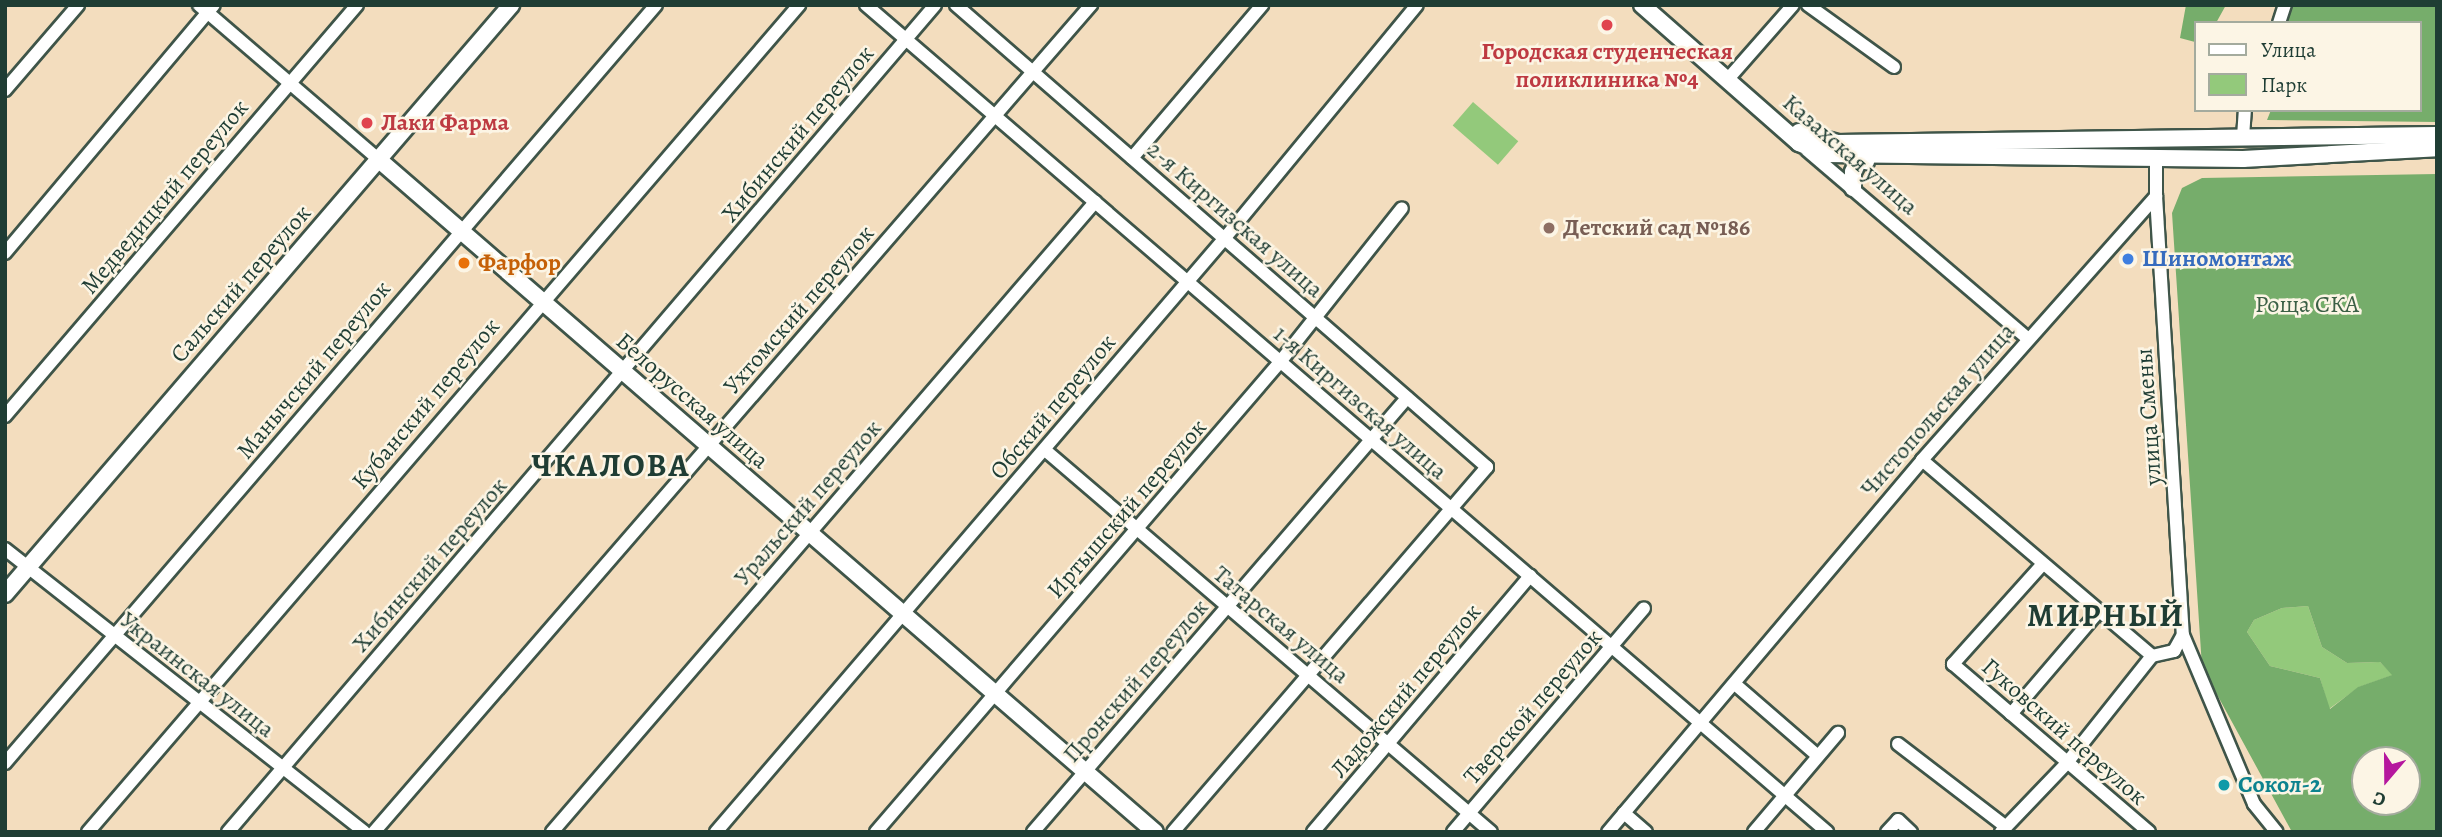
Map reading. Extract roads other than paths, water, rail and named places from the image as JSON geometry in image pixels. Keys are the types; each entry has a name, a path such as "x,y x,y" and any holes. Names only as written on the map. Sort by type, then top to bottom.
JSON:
{"main road":[{"name":"Сальский переулок","path":"5,594 511,5"},
{"name":"Казахская улица","path":"1642,5 1759,105 1799,143"},
{"path":"1759,105 1807,136 1828,143 2057,137 2437,135"},
{"path":"2057,137 2057,160"},
{"path":"2243,137 2244,159"},
{"path":"1799,143 1826,155 1866,158 2057,160 2244,159 2437,148"},
{"path":"1853,188 1851,177 1866,158"},
{"name":"Белорусская улица","path":"378,159 1155,832"}],"street":[{"path":"5,90 78,5"},
{"name":"Медведицкий переулок","path":"5,416 357,5"},
{"name":"Манычский переулок","path":"5,763 459,230 656,5"},
{"name":"Кубанский переулок","path":"88,832 799,5"},
{"name":"1-я Киргизская улица","path":"866,5 1827,832"},
{"name":"Хибинский переулок","path":"228,832 935,5"},
{"name":"2-я Киргизская улица","path":"956,5 1487,467 1452,509"},
{"name":"Ухтомский переулок","path":"374,832 1091,5"},
{"path":"1132,158 1262,5"},
{"name":"Обский переулок","path":"716,832 1224,239 1417,5"},
{"path":"1728,79 1793,5"},
{"path":"1808,5 1894,67"},
{"path":"5,253 207,8"},
{"name":"Белорусская улица","path":"207,8 378,159"},
{"path":"2243,137 2245,112"},
{"name":"Казахская улица","path":"1799,143 2027,338"},
{"path":"2156,160 2156,197"},
{"name":"Чистопольская улица","path":"1608,832 1736,685 2027,338 2156,197"},
{"name":"улица Смены","path":"2156,197 2183,635 2253,804 2277,832"},
{"name":"Уральский переулок","path":"552,832 1095,202"},
{"name":"Иртышский переулок","path":"876,832 1280,362 1402,208"},
{"name":"Пронский переулок","path":"1033,832 1407,398"},
{"name":"Татарская улица","path":"1045,450 1491,832"},
{"path":"1922,460 2041,566 2152,656"},
{"path":"1173,832 1452,509"},
{"name":"Украинская улица","path":"5,549 364,832"},
{"name":"Гуковский переулок","path":"2041,566 1953,664 2066,764 2149,832"},
{"name":"Ладожский переулок","path":"1313,832 1530,576"},
{"name":"Тверской переулок","path":"1454,832 1644,608"},
{"path":"2011,714 2098,612"},
{"path":"1898,744 2003,829 2066,764 2152,656 2174,651 2183,635"},
{"path":"1736,685 1818,757"},
{"path":"1754,832 1838,733"},
{"path":"1624,813 1646,832"},
{"path":"1888,832 1898,820 1911,832"}],"place":[{"name":"Городская студенческая поликлиника №4","path":"1607,25"},
{"name":"Лаки Фарма","path":"367,123"},
{"name":"Детский сад №186","path":"1549,228"},
{"name":"Шиномонтаж","path":"2128,259"},
{"name":"Фарфор","path":"464,263"},
{"name":"Сокол-2","path":"2224,785"}],"district":[{"name":"ЧКАЛОВА","path":"611,465"},
{"name":"МИРНЫЙ","path":"2106,615"}],"park label":[{"name":"Роща СКА","path":"2307,305"}]}
